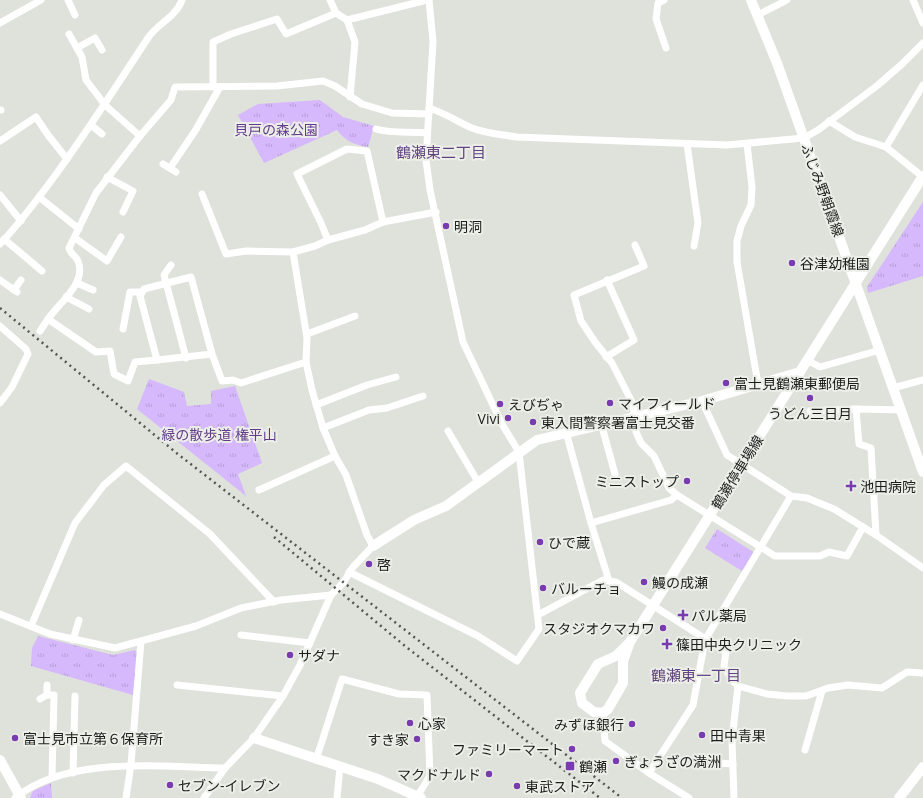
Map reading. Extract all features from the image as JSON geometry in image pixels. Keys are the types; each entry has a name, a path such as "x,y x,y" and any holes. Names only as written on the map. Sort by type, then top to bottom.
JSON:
{"main road":[{"name":"ふじみ野朝霞線","path":"751,0 804,138 923,472"},
{"name":"鶴瀬停車場線","path":"630,642 923,176"},
{"path":"373,546 414,520 446,506 537,440 601,423 702,401 800,372"},
{"path":"630,642 623,661 623,683 611,704 603,713 594,712 582,703 580,693 598,664 616,656 630,642"},
{"path":"254,738 340,767 419,797"},
{"path":"0,760 18,797"},
{"path":"899,798 923,767"}],"street":[{"path":"0,23 41,0"},
{"path":"68,0 75,15"},
{"path":"42,271 2,242 39,198 91,126 149,36 166,22 182,0"},
{"path":"330,0 336,13 347,20 355,42 350,97"},
{"path":"347,20 428,0 433,41 426,160 463,342 502,424 519,452 539,629 517,661 478,636 350,572"},
{"path":"664,0 658,3 656,19 666,48"},
{"path":"758,15 788,0"},
{"path":"912,0 923,23"},
{"path":"163,164 173,170 195,131 216,87 213,42 277,18 286,34 336,13"},
{"path":"69,34 82,57 86,80 105,105 140,136"},
{"path":"77,48 95,38 102,50"},
{"path":"40,331 77,283 79,272 78,261 69,248 96,194 107,177 171,100 175,87 277,86 323,81 335,86 362,104 392,113 429,111 444,113 472,128 491,134 516,137 687,144 748,144 804,138 818,130 878,85 923,43"},
{"path":"886,147 923,85"},
{"path":"0,141 36,117 67,159"},
{"path":"829,121 856,137 886,147 923,176"},
{"path":"91,126 102,134"},
{"path":"376,130 390,133 410,131 427,133"},
{"path":"687,144 698,223 694,246"},
{"path":"748,144 752,187 751,205 741,226 738,241 737,262 758,384"},
{"path":"328,240 297,174 347,149 367,151 383,222"},
{"path":"107,177 133,192 123,212"},
{"path":"202,194 226,254 246,251 294,252 315,246 328,240 365,230 383,222 436,212"},
{"path":"0,195 21,221"},
{"path":"39,198 79,229"},
{"path":"75,238 107,261 121,237"},
{"path":"635,245 644,266 607,280 574,295 581,321 617,372 621,383 633,404 636,432 641,443 654,456 669,488 677,495 776,556 820,556 829,552 847,556 863,527"},
{"path":"204,798 225,768 254,738 283,696 310,643 331,595 343,583 350,572 373,546 367,535 346,475 335,456 323,428 316,405 306,362 307,334 294,252"},
{"path":"171,265 164,275 186,358"},
{"path":"157,360 140,296 144,289 166,282 191,277 212,354 222,381 233,380 242,383 306,362"},
{"path":"0,280 16,291 21,280"},
{"path":"606,357 634,340 607,280"},
{"path":"77,283 93,290"},
{"path":"122,329 130,292 142,292"},
{"path":"66,297 89,309"},
{"path":"307,334 355,316"},
{"path":"48,319 96,352 110,351 114,374 128,381 135,362 186,358 212,354"},
{"path":"0,326 26,349 28,354 12,387 0,403"},
{"path":"807,360 820,367 880,350"},
{"path":"316,405 367,385 396,377"},
{"path":"893,388 923,380"},
{"path":"323,428 369,410 387,408 423,396"},
{"path":"702,401 711,418 724,452 791,496 807,498 834,509 876,535 923,568"},
{"path":"856,409 859,444 871,448 876,535"},
{"path":"810,411 856,409 901,410"},
{"path":"601,423 615,474"},
{"path":"448,430 478,482"},
{"path":"566,432 591,524 609,581"},
{"path":"259,490 335,456"},
{"path":"31,626 75,523 104,485 126,466 210,534 274,602"},
{"path":"591,524 671,500 677,495"},
{"path":"649,773 693,705 705,640 791,496"},
{"path":"538,615 603,580 616,582 726,652 724,666 732,680 738,686 767,694 797,697 848,685 882,688 906,672 923,673"},
{"path":"0,614 50,634 115,648 196,626 241,608 274,602 331,595"},
{"path":"73,640 79,620"},
{"path":"241,635 310,643"},
{"path":"126,798 131,764 142,641"},
{"path":"316,760 342,679 399,694 427,695 430,776 419,797"},
{"path":"47,685 44,697 54,695 52,777"},
{"path":"177,685 283,696"},
{"path":"734,798 732,740 738,686"},
{"path":"805,750 822,691"},
{"path":"73,773 75,696"},
{"path":"603,713 605,741 649,773 689,798"},
{"path":"714,765 717,763 733,764"},
{"path":"18,797 32,786 52,777 131,764 225,768"},
{"path":"337,798 340,767"}],"green space":[{"name":"貝戸の森公園","path":"320,100 343,117 374,126 368,147 351,142 343,137 337,130 264,163 238,115 258,104"},
{"path":"923,202 923,276 868,293 867,287"},
{"name":"緑の散歩道 権平山","path":"149,379 184,392 187,406 211,404 211,391 235,386 262,463 238,474 246,496 137,409"},
{"path":"717,529 755,553 742,571 705,548"},
{"path":"38,636 113,655 135,650 138,653 133,695 31,666 32,648"},
{"path":"51,783 52,798 30,798 33,791"}],"railway":[{"path":"0,308 179,455 622,798"},
{"path":"274,537 405,646 600,798"}],"place":[{"name":"明洞","path":"446,226"},
{"name":"谷津幼稚園","path":"792,263"},
{"name":"富士見鶴瀬東郵便局","path":"726,383"},
{"name":"うどん三日月","path":"810,398"},
{"name":"マイフィールド","path":"610,403"},
{"name":"えびぢゃ","path":"500,404"},
{"name":"Vivi","path":"508,418"},
{"name":"東入間警察署富士見交番","path":"533,422"},
{"name":"ミニストップ","path":"687,481"},
{"name":"池田病院","path":"851,486"},
{"name":"ひで蔵","path":"540,542"},
{"name":"啓","path":"369,564"},
{"name":"鰻の成瀬","path":"644,582"},
{"name":"バルーチョ","path":"543,588"},
{"name":"パル薬局","path":"683,615"},
{"name":"スタジオクマカワ","path":"663,628"},
{"name":"篠田中央クリニック","path":"667,644"},
{"name":"サダナ","path":"290,655"},
{"name":"心家","path":"410,723"},
{"name":"みずほ銀行","path":"632,724"},
{"name":"田中青果","path":"702,735"},
{"name":"富士見市立第６保育所","path":"15,738"},
{"name":"すき家","path":"417,739"},
{"name":"ファミリーマート","path":"572,749"},
{"name":"ぎょうざの満洲","path":"616,761"},
{"name":"鶴瀬","path":"570,766"},
{"name":"マクドナルド","path":"489,774"},
{"name":"セブン-イレブン","path":"170,785"},
{"name":"東武ストア","path":"517,786"}],"district":[{"name":"鶴瀬東二丁目","path":"441,152"},
{"name":"鶴瀬東一丁目","path":"696,675"}]}
